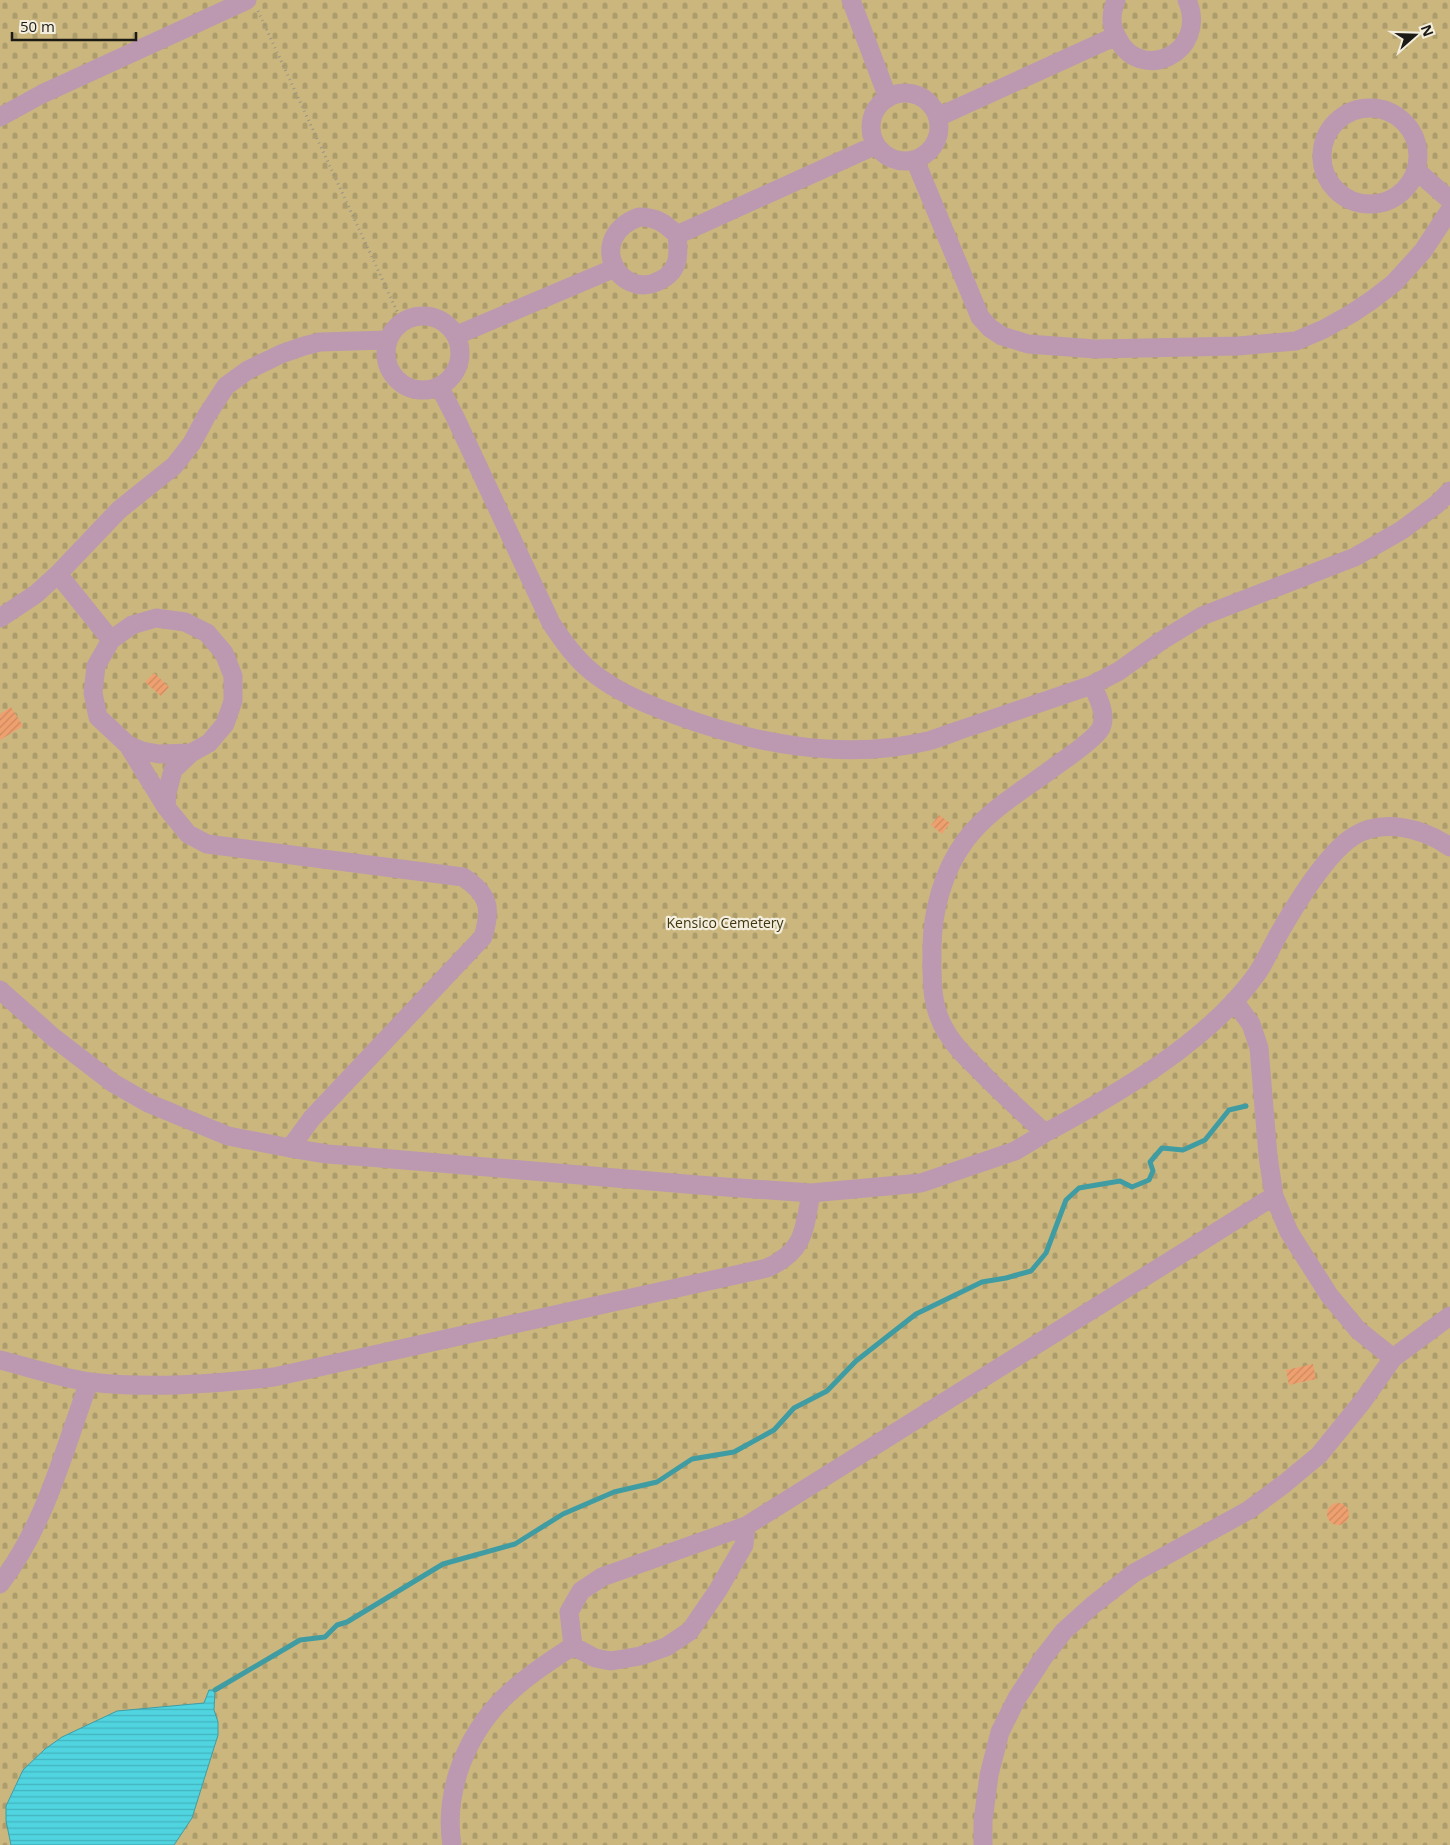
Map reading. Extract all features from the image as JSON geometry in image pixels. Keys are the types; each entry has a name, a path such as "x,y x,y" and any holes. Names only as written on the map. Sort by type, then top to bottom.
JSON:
{"lane":[{"path":"850,0 888,98"},
{"path":"1116,0 1112,14 1112,28 1121,46 1131,55 1140,59 1154,60 1168,57 1179,50 1187,39 1192,25 1192,11 1187,0"},
{"path":"0,117 42,94 252,4"},
{"path":"938,117 1116,36"},
{"path":"899,94 911,94 924,98 938,117 939,133 935,144 927,154 915,160 900,161 888,157 876,145 871,123 875,112 882,102 888,98 899,94"},
{"path":"1368,107 1384,109 1397,115 1413,132 1418,148 1417,172 1409,186 1392,200 1376,205 1353,202 1334,189 1325,175 1322,159 1323,142 1333,124 1346,113 1368,107"},
{"path":"677,235 876,145"},
{"path":"915,160 980,317 990,328 1002,336 1028,344 1096,349 1238,346 1296,341 1324,329 1351,314 1394,283 1423,251 1450,210"},
{"path":"1417,172 1450,200"},
{"path":"639,217 651,217 664,222 677,235 679,257 675,268 667,277 652,285 640,285 628,281 615,268 611,257 614,235 628,221 639,217"},
{"path":"457,335 615,268"},
{"path":"428,315 441,319 457,335 460,344 460,363 454,375 444,384 429,390 416,390 395,378 388,367 385,352 392,331 402,322 414,316 428,315"},
{"path":"0,618 36,594 58,574 119,510 174,466 192,443 226,386 248,370 281,354 320,342 388,340"},
{"path":"438,386 455,417 551,623 568,649 592,672 643,703 692,721 741,736 834,749 878,748 928,741 1092,685 1119,671 1161,641 1202,616 1354,557 1402,530 1437,504 1450,491"},
{"path":"58,574 111,640"},
{"path":"166,807 167,793 173,770 191,753 209,743 225,724 233,701 233,676 224,653 207,633 186,622 156,618 132,625 111,640 96,666 93,693 98,717 128,745 166,807 188,834 207,844 463,877 476,886 485,897 488,916 483,937 312,1118 290,1148"},
{"path":"1044,1133 959,1050 946,1033 933,997 932,940 935,913 947,874 964,841 1004,803 1076,751 1100,730 1103,714 1099,699 1092,685"},
{"path":"128,745 142,751 159,754 191,753"},
{"path":"0,990 53,1037 112,1083 148,1103 228,1136 328,1154 368,1158 811,1193 921,1183 1015,1150 1089,1109 1179,1050 1210,1026 1256,974 1312,881 1335,852 1353,837 1373,828 1394,826 1424,835 1450,847"},
{"path":"1234,1001 1250,1024 1259,1048 1268,1156 1274,1196 1289,1232 1329,1296 1358,1330 1393,1358"},
{"path":"0,1360 89,1382 164,1385 207,1384 274,1377 767,1268 791,1254 800,1241 811,1193"},
{"path":"573,1646 569,1612 581,1591 602,1577 746,1526 1274,1196"},
{"path":"983,1845 983,1821 989,1775 1000,1732 1017,1698 1043,1658 1064,1631 1093,1605 1134,1573 1248,1510 1284,1484 1318,1455 1362,1402 1393,1358 1450,1316"},
{"path":"0,1584 14,1567 45,1504 89,1382"},
{"path":"573,1646 595,1658 611,1661 640,1656 666,1647 690,1631 718,1590 744,1545 746,1526"},
{"path":"452,1845 449,1829 454,1787 465,1750 484,1718 512,1689 573,1646"}],"path":[{"path":"252,4 402,322"}],"green space":[{"name":"Kensico Cemetery","path":"0,0 1450,0 1450,1845 0,1845"}],"water":[{"path":"209,1690 215,1690 214,1710 218,1722 218,1735 192,1818 174,1845 11,1845 6,1821 6,1806 23,1770 45,1749 62,1737 117,1711 204,1703"}],"building":[{"path":"154,673 169,687 161,696 145,682"},
{"path":"11,707 23,726 0,740 0,714"},
{"path":"939,815 950,823 942,834 931,825"},
{"path":"1313,1364 1316,1379 1289,1385 1286,1370"},
{"path":"1338,1503 1348,1510 1349,1514 1342,1524 1338,1525 1328,1518 1327,1514 1334,1504"}],"waterway":[{"path":"215,1690 300,1640 325,1637 337,1625 347,1622 443,1564 515,1544 563,1514 614,1492 657,1482 692,1459 734,1452 774,1430 794,1408 827,1391 856,1361 916,1314 982,1282 1031,1271 1046,1253 1066,1200 1079,1188 1120,1181 1132,1187 1149,1180 1153,1171 1150,1162 1162,1148 1183,1150 1205,1140 1229,1110 1246,1106"}]}
